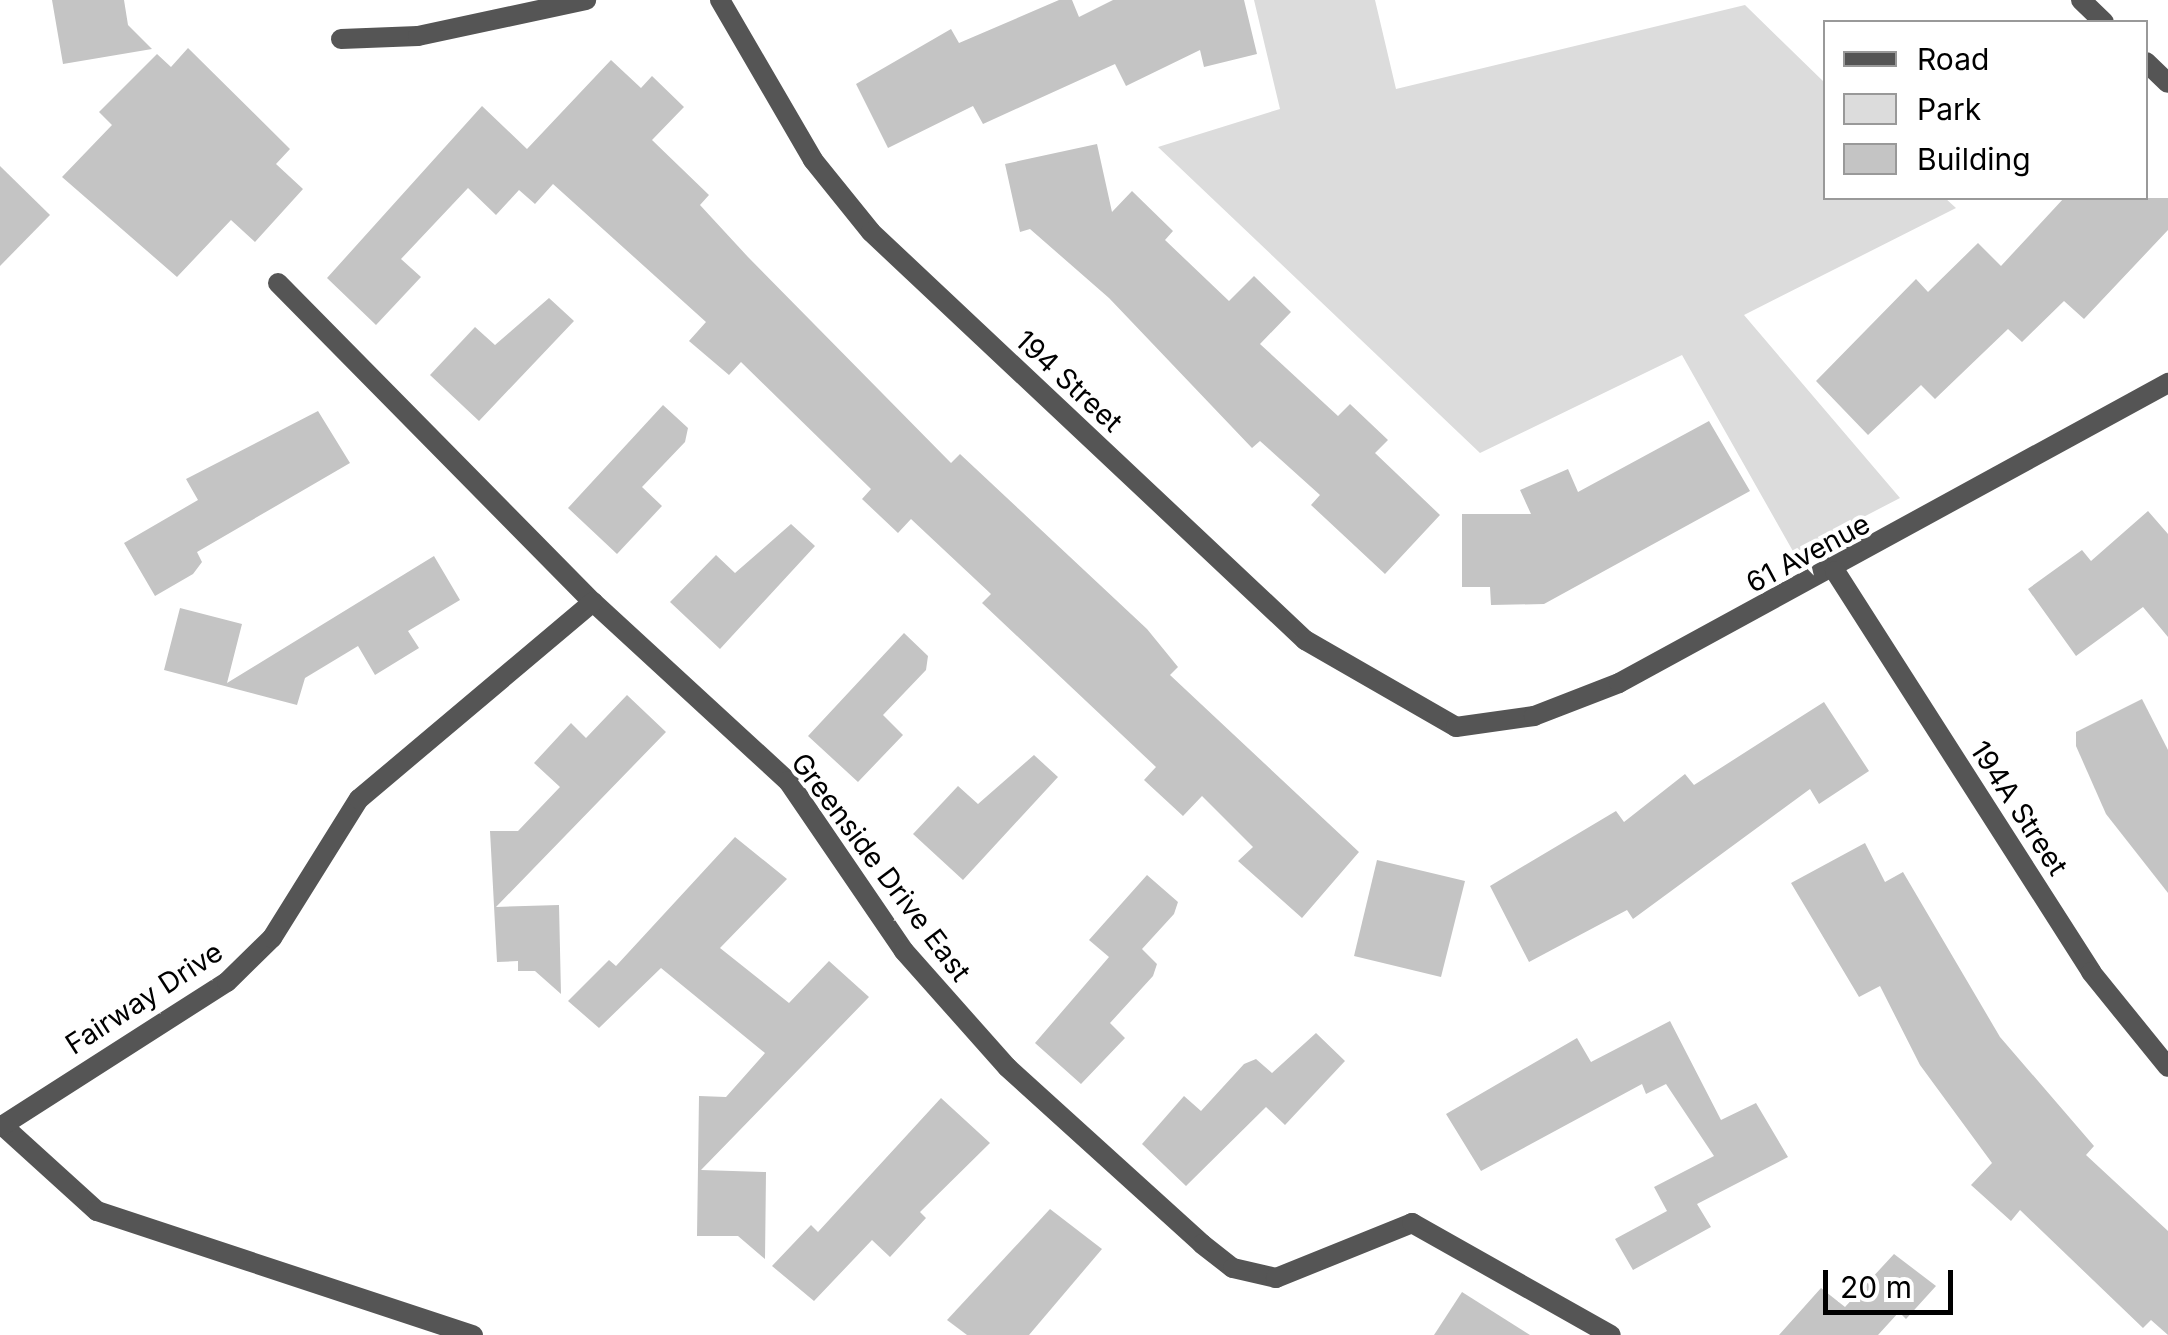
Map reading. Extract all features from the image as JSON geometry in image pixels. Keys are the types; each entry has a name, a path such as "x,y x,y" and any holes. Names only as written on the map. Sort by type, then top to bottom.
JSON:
{"street":[{"path":"341,39 418,36 586,0"},
{"name":"194 Street","path":"720,0 813,160 871,232 1305,640 1456,727"},
{"path":"2081,0 2102,20"},
{"path":"2148,64 2168,84"},
{"name":"Greenside Drive East","path":"278,283 593,602 788,781 904,951 1007,1067 1233,1268 1276,1278 1412,1223 1611,1335"},
{"name":"61 Avenue","path":"1456,727 1534,716 1618,683 1835,571 2168,383"},
{"name":"194A Street","path":"1835,571 2090,972 2168,1067"},
{"name":"Fairway Drive","path":"1,1126 227,982 272,938 359,799 593,602"},
{"path":"1,1126 97,1211 473,1335"}],"green space":[{"path":"1254,0 1375,0 1396,89 1745,5 1823,81 1823,200 1947,200 1956,208 1744,315 1900,498 1794,553 1682,355 1480,453 1158,147 1280,109"}],"building":[{"path":"52,0 124,0 128,25 152,49 63,64"},
{"path":"1059,0 1072,0 1079,17 1113,0 1244,0 1257,54 1204,67 1200,50 1126,86 1115,64 983,124 973,106 888,148 856,84 951,29 959,43"},
{"path":"188,48 290,149 276,164 303,189 255,242 231,220 177,277 62,177 112,125 99,112 157,54 171,67"},
{"path":"611,60 641,88 652,76 684,107 652,140 709,195 700,205 748,257 951,463 960,454 1147,629 1178,667 1170,675 1359,852 1302,918 1238,861 1253,847 1202,796 1183,816 1144,780 1156,767 982,603 991,594 911,519 898,533 862,499 871,489 741,362 729,375 689,341 706,322 553,184 535,204 519,190 496,215 468,188 401,259 421,277 376,325 327,278 482,106 527,149"},
{"path":"1097,144 1112,212 1132,191 1173,231 1165,240 1229,301 1254,276 1291,312 1260,344 1338,416 1350,404 1388,440 1375,453 1440,515 1385,574 1311,505 1320,495 1260,441 1252,448 1109,298 1030,229 1020,232 1005,164"},
{"path":"0,166 50,215 0,266"},
{"path":"2168,198 2168,230 2084,319 2064,301 2022,342 2008,329 1935,399 1921,385 1868,435 1816,381 1916,279 1928,292 1978,243 2001,266 2062,200"},
{"path":"549,298 574,321 479,421 430,375 475,327 495,345"},
{"path":"663,405 688,428 685,442 642,487 662,506 617,554 568,508"},
{"path":"318,411 350,463 197,552 202,562 193,574 155,596 124,543 198,500 186,479"},
{"path":"1709,421 1750,491 1544,604 1491,605 1490,587 1462,587 1462,514 1531,514 1520,490 1568,469 1578,492"},
{"path":"2148,511 2168,534 2168,637 2143,607 2076,656 2028,589 2082,550 2091,561"},
{"path":"791,524 815,546 720,649 670,602 716,555 735,573"},
{"path":"434,556 460,600 408,631 419,648 375,675 358,646 305,678 297,705 164,670 180,608 242,624 227,683"},
{"path":"904,633 928,656 926,670 883,715 903,735 858,782 808,736"},
{"path":"627,695 666,732 496,907 559,905 561,994 535,971 518,971 518,961 497,962 490,831 518,831 560,787 534,763 571,723 586,738"},
{"path":"2142,699 2168,750 2168,893 2106,814 2076,746 2076,732"},
{"path":"1824,702 1869,771 1819,804 1810,789 1633,919 1627,910 1529,962 1490,886 1616,811 1624,822 1685,774 1694,785"},
{"path":"1034,755 1058,777 963,880 913,834 958,786 978,804"},
{"path":"735,837 787,879 720,948 789,1003 829,961 869,997 701,1170 766,1172 765,1259 738,1236 697,1236 699,1096 726,1097 765,1053 661,968 599,1028 568,1001 609,960 616,966"},
{"path":"1865,843 1885,882 1903,872 2000,1037 2094,1146 2086,1155 2168,1231 2168,1335 2151,1320 2143,1328 2020,1210 2011,1221 1971,1185 1992,1163 1920,1065 1880,986 1859,997 1791,883"},
{"path":"1377,860 1465,881 1441,977 1354,956"},
{"path":"1147,875 1178,902 1174,914 1142,949 1157,964 1153,976 1110,1023 1125,1038 1081,1084 1035,1043 1109,957 1089,940"},
{"path":"1670,1021 1721,1120 1756,1103 1788,1157 1697,1204 1711,1227 1633,1270 1615,1239 1667,1211 1654,1187 1714,1156 1666,1084 1646,1094 1642,1084 1481,1171 1446,1114 1577,1038 1591,1062"},
{"path":"1316,1033 1345,1061 1285,1125 1266,1107 1186,1186 1142,1144 1184,1096 1201,1111 1244,1064 1256,1059 1272,1073"},
{"path":"941,1098 990,1143 920,1212 926,1218 890,1257 872,1240 814,1301 772,1266 811,1225 818,1232"},
{"path":"1050,1209 1102,1249 1029,1335 967,1335 947,1320"},
{"path":"1894,1254 1936,1286 1906,1319 1899,1312 1878,1335 1779,1335 1821,1288 1845,1307"},
{"path":"1462,1292 1530,1335 1434,1335"}]}
